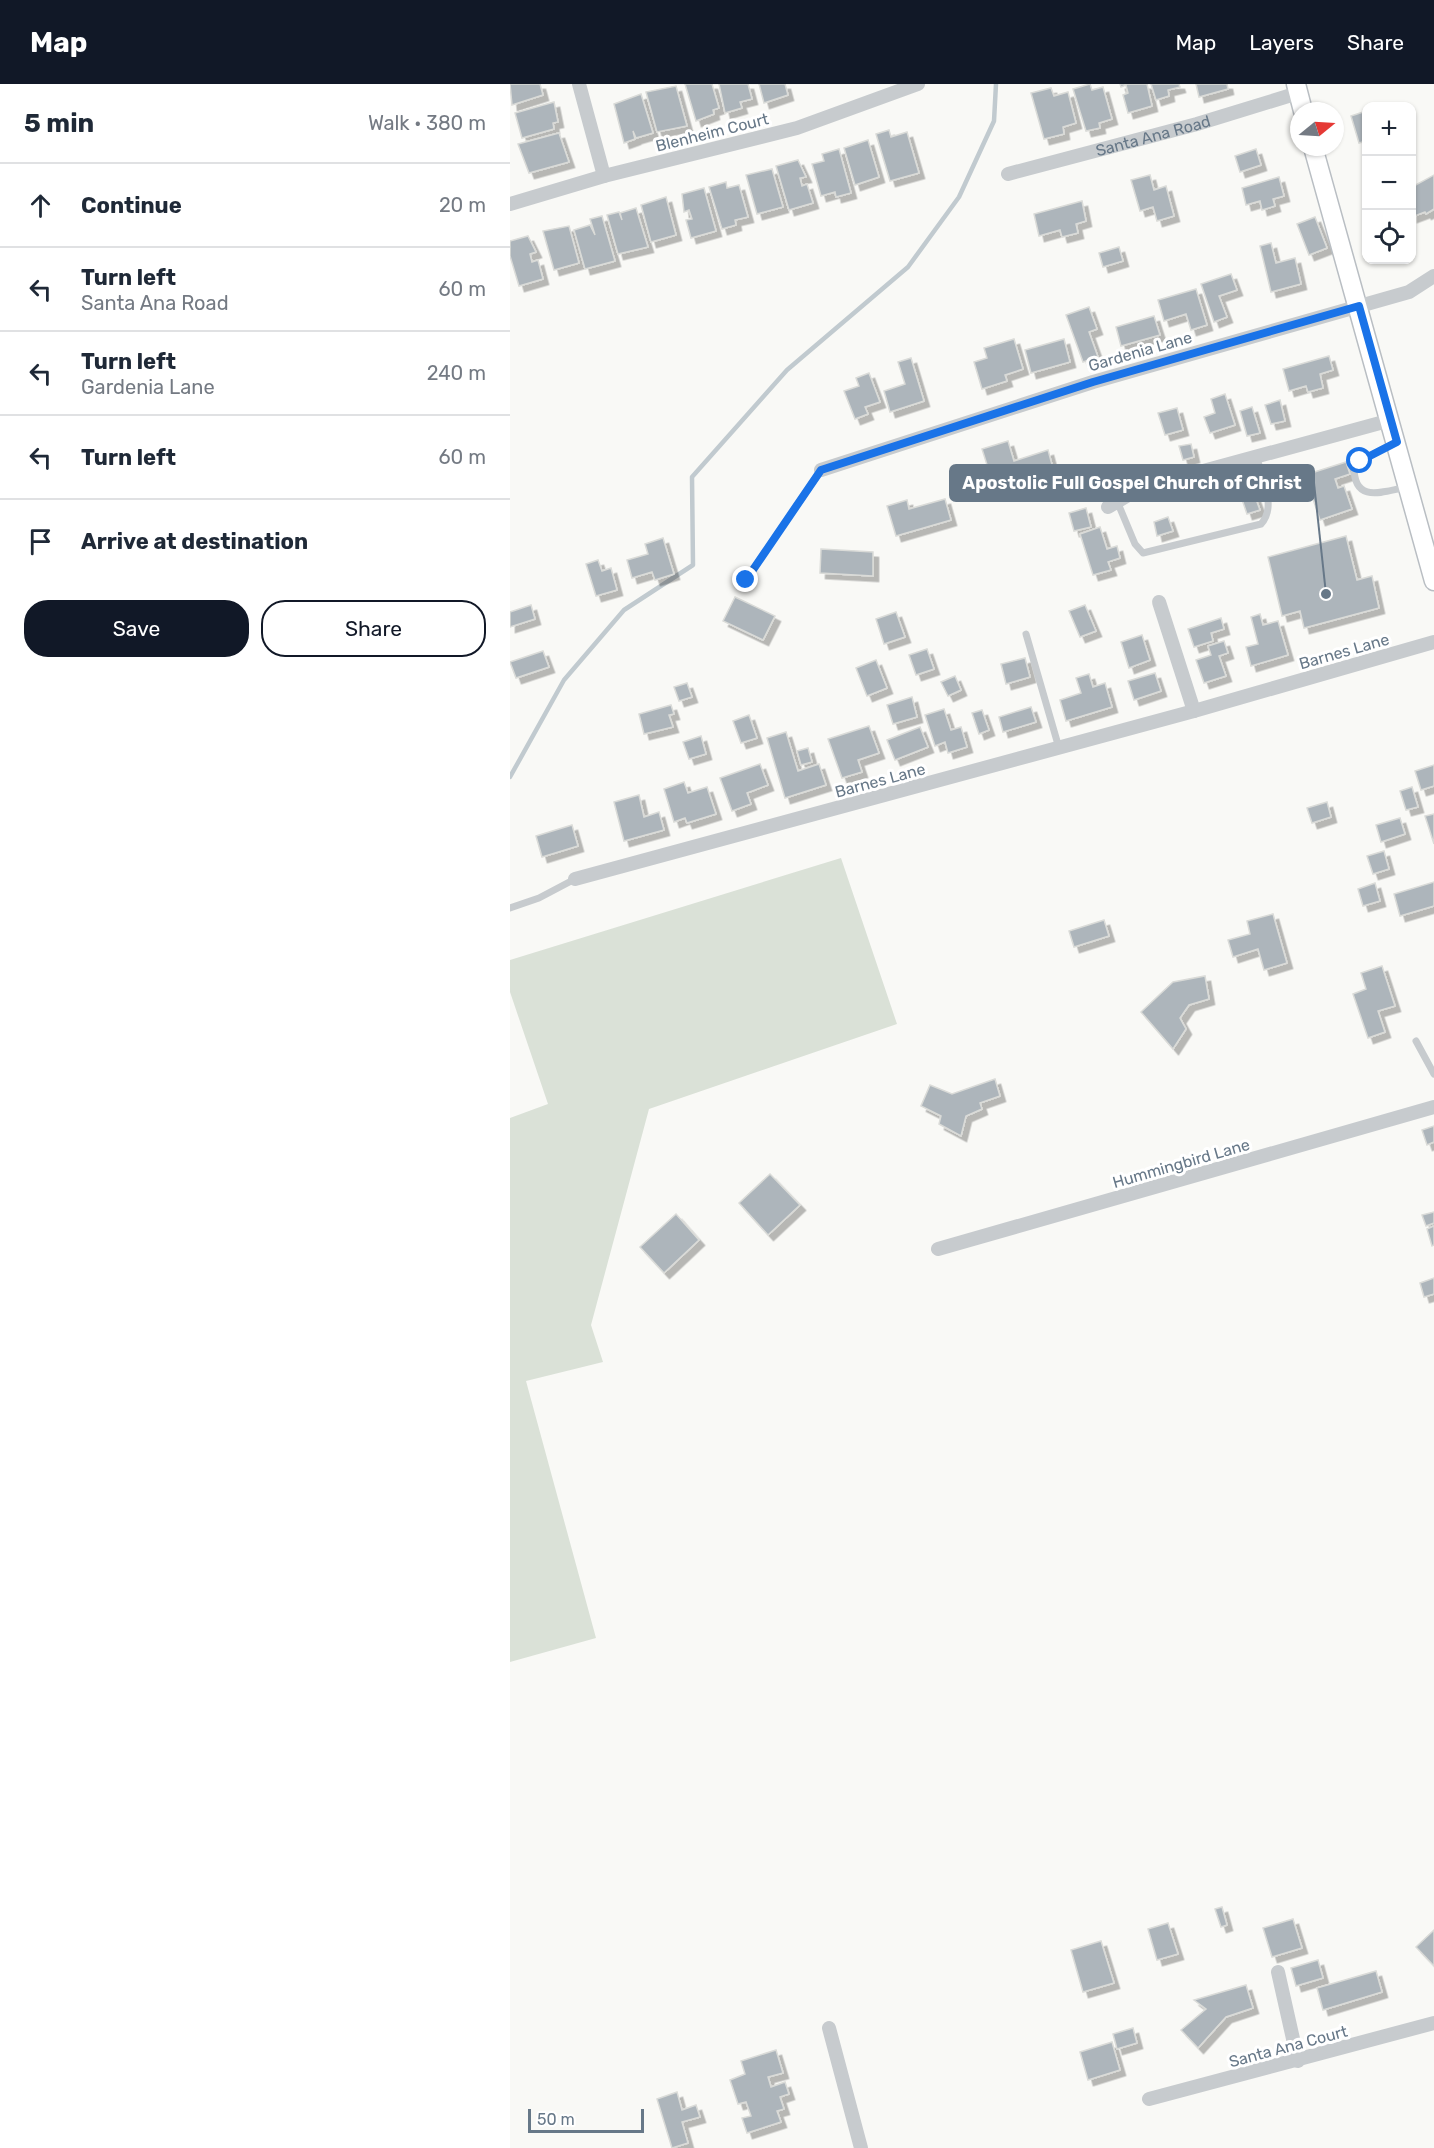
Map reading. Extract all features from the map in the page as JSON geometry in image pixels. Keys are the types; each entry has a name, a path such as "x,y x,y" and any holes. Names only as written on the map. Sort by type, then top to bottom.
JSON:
{"street":[{"path":"579,84 604,176"},
{"name":"Blenheim Court","path":"510,204 604,176 797,128 918,84"},
{"name":"Santa Ana Road","path":"1008,174 1197,124 1297,88"},
{"path":"1316,156 1433,574"},
{"name":"Gardenia Lane","path":"821,470 1093,382 1409,292 1434,276"},
{"path":"1112,504 1163,482 1391,420"},
{"path":"1159,602 1194,711"},
{"name":"Barnes Lane","path":"574,879 1194,711 1434,642"},
{"name":"Hummingbird Lane","path":"938,1249 1434,1107"},
{"path":"1278,1972 1298,2061"},
{"name":"Santa Ana Court","path":"1149,2099 1434,2023"},
{"path":"829,2028 861,2148"}],"lane":[{"path":"1397,442 1360,461 1354,467 1356,482 1360,489 1369,494 1409,486"},
{"path":"1112,504 1135,544 1143,553 1261,524 1268,517 1270,508 1257,458"},
{"path":"746,580 821,470"},
{"path":"1026,634 1059,748"},
{"path":"510,908 539,898 574,879"},
{"path":"1416,1041 1434,1074"}],"shaded area":[{"path":"841,858 897,1024 649,1109 591,1325 603,1362 526,1381 596,1638 510,1662 510,1118 548,1104 510,992 510,960"}],"building":[{"path":"510,84 540,84 543,95 512,105"},
{"path":"685,84 712,84 719,108 713,110 714,114 696,121"},
{"path":"719,84 748,84 752,99 740,102 742,108 725,113"},
{"path":"759,84 785,84 788,95 764,103"},
{"path":"1090,84 1092,90 1103,87 1112,119 1099,123 1100,128 1086,131 1073,89"},
{"path":"1120,84 1147,84 1152,106 1128,113 1123,95 1128,93 1126,85 1121,87"},
{"path":"1151,84 1179,84 1180,87 1168,90 1169,96 1156,100"},
{"path":"1196,84 1227,84 1228,89 1199,97"},
{"path":"676,86 687,126 657,132 646,92"},
{"path":"1051,88 1054,96 1068,92 1076,123 1063,127 1064,134 1044,139 1031,93"},
{"path":"641,94 653,133 636,138 633,131 635,139 624,143 614,104"},
{"path":"554,102 558,122 553,123 554,129 522,138 515,113"},
{"path":"1362,112 1362,142 1359,143 1351,116"},
{"path":"889,130 891,137 907,132 919,173 890,181 876,134"},
{"path":"559,133 569,162 529,173 518,144"},
{"path":"868,140 879,177 855,185 844,148"},
{"path":"839,149 851,193 836,197 835,192 821,196 812,164 824,161 822,154"},
{"path":"1256,149 1261,165 1240,172 1235,156"},
{"path":"798,160 806,177 800,178 802,186 807,184 813,203 789,210 776,166"},
{"path":"772,169 783,207 757,214 746,175"},
{"path":"1150,175 1154,190 1166,186 1174,216 1157,221 1153,207 1140,211 1131,180"},
{"path":"1434,175 1434,209 1426,214 1425,212 1416,215 1416,185"},
{"path":"1279,177 1284,196 1273,199 1275,206 1262,210 1260,201 1246,205 1242,188"},
{"path":"726,182 727,188 739,185 748,217 735,220 736,225 722,229 709,187"},
{"path":"704,188 716,231 691,238 686,220 692,219 689,210 684,212 682,194"},
{"path":"666,197 676,235 651,242 641,205"},
{"path":"1082,201 1086,221 1076,224 1078,233 1062,237 1060,230 1039,236 1034,214"},
{"path":"636,208 648,247 618,254 607,215 619,212 622,220 620,213"},
{"path":"602,216 615,261 585,269 574,230 590,225 595,235 590,219"},
{"path":"1315,217 1327,248 1309,255 1297,224"},
{"path":"569,226 579,263 554,270 543,231"},
{"path":"528,236 536,252 530,254 532,262 538,260 543,279 519,286 510,256 510,241"},
{"path":"1271,243 1276,263 1295,258 1301,284 1271,292 1260,246"},
{"path":"1119,247 1123,261 1103,267 1099,253"},
{"path":"1231,274 1237,290 1219,296 1227,317 1214,322 1201,284"},
{"path":"1196,289 1207,325 1191,330 1186,314 1164,321 1158,300"},
{"path":"1089,307 1097,329 1089,332 1098,357 1083,362 1066,315"},
{"path":"1154,316 1160,335 1121,346 1116,327"},
{"path":"1014,339 1023,369 1005,375 1007,381 982,389 974,362 987,358 984,348"},
{"path":"1064,339 1070,362 1031,373 1025,350"},
{"path":"1329,356 1333,370 1320,374 1323,388 1308,392 1306,386 1289,391 1283,369"},
{"path":"911,358 924,401 890,412 884,391 905,384 898,362"},
{"path":"869,373 880,402 865,407 868,414 855,419 844,391 859,386 856,378"},
{"path":"1225,394 1235,425 1210,433 1204,417 1215,413 1211,399"},
{"path":"1280,400 1285,421 1271,424 1265,405"},
{"path":"1252,407 1260,433 1247,436 1240,411"},
{"path":"1177,408 1183,430 1165,435 1158,413"},
{"path":"1008,441 1014,461 1048,450 1054,472 995,490 982,449"},
{"path":"1191,444 1194,457 1183,460 1179,446"},
{"path":"1346,462 1350,474 1335,479 1338,488 1344,486 1352,509 1320,520 1305,475"},
{"path":"1247,475 1260,510 1247,514 1235,479"},
{"path":"945,499 951,520 896,536 887,506 907,500 909,509"},
{"path":"1086,508 1091,527 1074,531 1069,513"},
{"path":"1168,517 1173,531 1157,536 1154,522"},
{"path":"1100,527 1107,549 1117,546 1120,558 1108,562 1111,570 1093,575 1080,534"},
{"path":"1346,536 1357,580 1372,576 1379,608 1304,628 1300,611 1282,616 1268,557"},
{"path":"663,538 674,574 655,580 652,572 632,578 627,560 648,554 645,544"},
{"path":"821,549 873,552 873,576 820,573"},
{"path":"598,560 602,571 611,568 617,590 596,596 586,564"},
{"path":"735,597 775,616 763,640 723,621"},
{"path":"531,605 535,619 510,627 510,612"},
{"path":"1085,605 1096,631 1080,637 1069,611"},
{"path":"896,612 905,637 884,644 876,619"},
{"path":"1260,614 1263,625 1278,621 1288,655 1251,666 1246,647 1258,644 1251,617"},
{"path":"1221,618 1224,629 1211,633 1213,641 1194,647 1188,629"},
{"path":"1142,635 1150,660 1129,668 1121,642"},
{"path":"1224,641 1228,653 1219,656 1226,676 1204,683 1196,660 1211,655 1208,646"},
{"path":"927,649 934,669 916,675 909,655"},
{"path":"543,651 549,667 516,678 510,662"},
{"path":"1025,658 1030,677 1006,684 1001,664"},
{"path":"876,660 887,688 867,696 856,668"},
{"path":"1155,673 1161,691 1134,700 1128,681"},
{"path":"1089,674 1093,687 1105,683 1112,707 1066,721 1060,700 1081,693 1076,678"},
{"path":"955,676 961,690 948,696 941,682"},
{"path":"687,683 692,697 679,701 674,687"},
{"path":"912,697 917,717 893,724 887,705"},
{"path":"671,705 674,714 669,715 673,727 644,734 639,714"},
{"path":"1031,707 1036,722 1003,732 999,717"},
{"path":"944,709 951,730 961,727 967,747 948,753 945,742 935,746 925,715"},
{"path":"982,710 989,730 979,734 972,713"},
{"path":"749,715 757,738 741,743 733,721"},
{"path":"869,726 879,753 858,760 862,772 842,778 828,739"},
{"path":"920,727 928,747 895,760 887,740"},
{"path":"786,732 798,771 819,764 826,785 785,798 767,738"},
{"path":"701,736 706,754 689,759 683,742"},
{"path":"808,748 812,762 801,765 797,751"},
{"path":"760,764 768,785 747,793 751,804 732,811 720,778"},
{"path":"1434,765 1434,786 1421,790 1415,771"},
{"path":"684,782 688,793 707,787 716,814 687,823 685,818 674,822 664,789"},
{"path":"1412,787 1418,807 1406,810 1400,791"},
{"path":"639,795 644,817 659,812 664,830 624,841 614,802"},
{"path":"1327,802 1331,817 1312,823 1307,808"},
{"path":"1434,814 1434,844 1425,816"},
{"path":"1400,818 1405,834 1381,842 1376,825"},
{"path":"572,825 578,846 542,857 536,836"},
{"path":"1384,851 1389,869 1373,874 1367,856"},
{"path":"1434,882 1434,906 1400,916 1394,894"},
{"path":"1375,883 1380,901 1363,906 1358,889"},
{"path":"1273,914 1287,963 1264,970 1258,949 1233,957 1228,940 1250,934 1247,921"},
{"path":"1104,920 1109,936 1074,947 1069,931"},
{"path":"1382,966 1395,1006 1378,1011 1385,1032 1368,1038 1353,994 1366,989 1361,973"},
{"path":"1205,976 1209,999 1189,1005 1180,1018 1186,1029 1173,1049 1141,1012 1173,982"},
{"path":"995,1079 1000,1096 980,1103 982,1109 966,1116 961,1136 939,1124 941,1116 921,1106 930,1085 952,1094"},
{"path":"1434,1126 1434,1142 1427,1145 1422,1130"},
{"path":"770,1174 800,1205 768,1235 739,1203"},
{"path":"1434,1212 1434,1223 1426,1226 1422,1215"},
{"path":"676,1214 699,1240 664,1273 640,1247"},
{"path":"1434,1226 1434,1245 1432,1246 1427,1229"},
{"path":"1434,1278 1434,1294 1424,1297 1420,1283"},
{"path":"1222,1907 1227,1925 1221,1927 1215,1909"},
{"path":"1293,1919 1302,1948 1272,1957 1263,1928"},
{"path":"1168,1923 1178,1954 1157,1960 1148,1929"},
{"path":"1434,1930 1434,1966 1416,1947"},
{"path":"1101,1941 1114,1983 1083,1992 1071,1950"},
{"path":"1318,1960 1323,1978 1296,1986 1291,1968"},
{"path":"1376,1971 1382,1992 1323,2010 1317,1988"},
{"path":"1246,1985 1253,2008 1226,2017 1198,2048 1181,2030 1206,2009 1194,2000"},
{"path":"1133,2028 1137,2043 1117,2049 1113,2034"},
{"path":"1112,2042 1120,2070 1088,2080 1080,2052"},
{"path":"776,2050 783,2073 768,2077 771,2087 785,2082 789,2094 780,2097 784,2109 777,2111 781,2122 747,2133 742,2118 751,2116 746,2102 738,2104 730,2080 745,2074 741,2061"},
{"path":"677,2092 682,2110 696,2105 700,2117 682,2122 688,2143 672,2148 657,2099"}],"waterway":[{"path":"510,777 564,680 624,610 693,565 692,477 787,370 908,267 959,197 994,121 996,84"}],"place":[{"name":"Apostolic Full Gospel Church of Christ","path":"1326,594"}],"route":[{"path":"746,580 821,470 1093,382 1359,306 1397,442 1360,461"}]}
